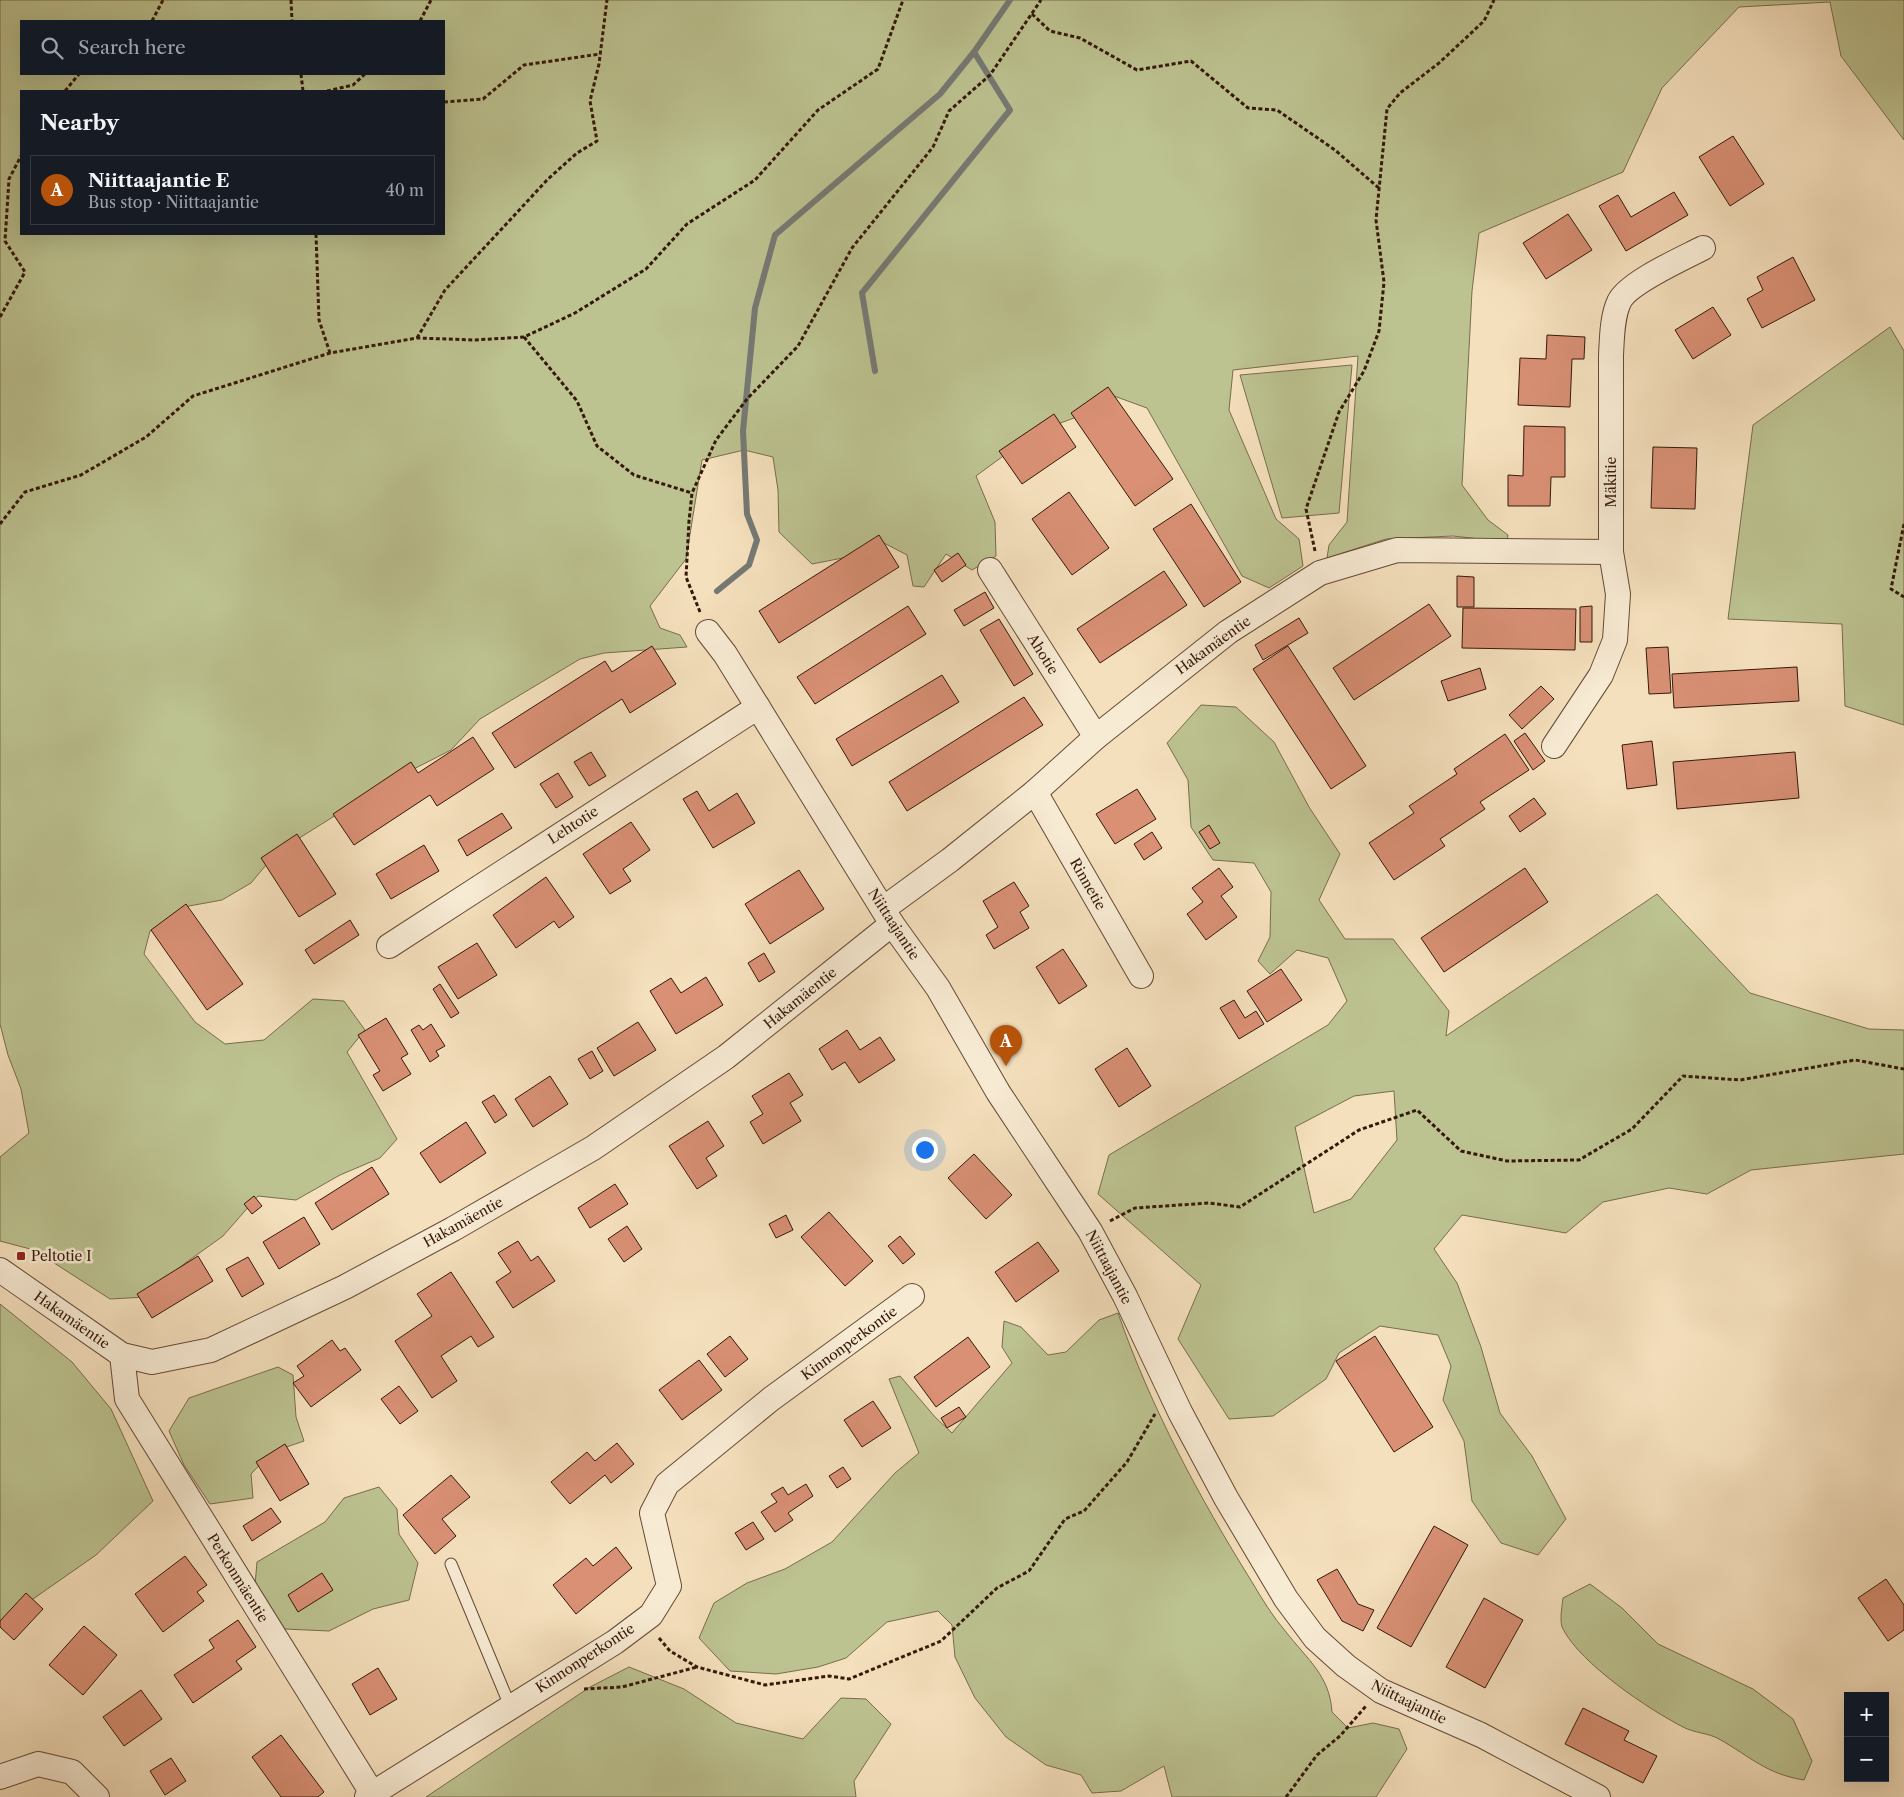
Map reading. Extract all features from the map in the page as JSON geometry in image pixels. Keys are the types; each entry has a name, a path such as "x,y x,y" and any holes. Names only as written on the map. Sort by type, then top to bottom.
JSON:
{"street":[{"name":"Mäkitie","path":"1554,746 1601,675 1615,640 1618,594 1610,552 1611,355 1613,328 1619,300 1646,277 1703,248"},
{"name":"Hakamäentie","path":"0,1270 122,1355 152,1362 211,1350 345,1287 453,1229 593,1148 726,1057 950,860 1035,792 1096,737 1228,632 1320,573 1397,550 1610,552"},
{"name":"Ahotie","path":"990,570 1096,737"},
{"name":"Niittaajantie","path":"708,632 725,654 887,916 938,988 998,1092 1090,1231 1125,1296 1169,1390 1226,1498 1286,1599 1315,1638 1346,1666 1381,1691 1481,1736 1598,1797"},
{"name":"Lehtotie","path":"389,946 758,707"},
{"name":"Rinnetie","path":"1035,792 1141,976"},
{"name":"Kinnonperkontie","path":"370,1795 615,1642 651,1615 669,1586 652,1513 667,1484 771,1399 912,1296"},
{"name":"Perkonmäentie","path":"122,1355 127,1399 370,1795"},
{"path":"0,1777 38,1764 72,1772 97,1797"}],"lane":[{"path":"451,1564 510,1706"}],"path":[{"path":"153,20 163,0"},
{"path":"290,0 292,20"},
{"path":"421,20 431,0"},
{"path":"417,338 445,290 548,179 577,153 597,142 590,101 600,54 607,0"},
{"path":"0,524 25,492 81,475 146,437 193,396 330,353 417,338 475,340 524,337 575,313 646,269 686,224 755,180 818,110 878,69 903,0"},
{"path":"708,632 686,578 692,492 716,440 746,399 798,346 852,248 933,147 949,111 990,75 1041,0"},
{"path":"1320,573 1306,509 1339,412 1364,371 1379,331 1384,282 1376,220 1381,189 1387,109 1400,93 1439,63 1484,21 1494,0"},
{"path":"1032,14 1050,31 1080,38 1137,70 1191,61 1248,108 1277,110 1335,150 1381,189"},
{"path":"445,102 483,99 524,65 600,54"},
{"path":"66,90 77,75"},
{"path":"301,75 304,90"},
{"path":"331,90 353,85 364,75"},
{"path":"0,317 24,272 5,241 9,179 20,158"},
{"path":"316,235 318,320 330,353"},
{"path":"524,337 577,401 597,446 634,475 692,492"},
{"path":"1904,524 1891,589 1904,597"},
{"path":"1090,1231 1135,1208 1209,1203 1240,1207 1359,1130 1417,1110 1461,1150 1507,1161 1580,1160 1632,1129 1684,1076 1740,1080 1855,1060 1904,1069"},
{"path":"643,1620 670,1651 698,1667 765,1685 829,1676 849,1679 941,1641 996,1588 1029,1571 1065,1519 1084,1510 1127,1462 1169,1390"},
{"path":"583,1688 622,1687 698,1667"},
{"path":"1286,1797 1317,1756 1340,1736 1381,1691"}],"green space":[{"path":"0,0 1904,0 1904,140 1841,56 1830,2 1739,7 1662,88 1623,172 1479,233 1472,291 1462,485 1488,520 1508,535 1507,542 1453,536 1386,539 1327,558 1329,545 1347,522 1358,356 1233,370 1229,410 1276,519 1299,539 1303,566 1269,588 1242,576 1147,408 1103,392 1074,418 1036,432 976,476 995,522 996,556 972,570 946,554 924,587 913,586 907,555 884,543 853,556 812,564 779,532 778,490 773,457 744,450 702,460 686,559 650,606 660,628 680,635 687,647 604,653 580,659 480,719 451,750 392,780 277,852 251,883 222,900 189,906 150,931 144,954 195,1022 225,1044 264,1040 313,999 344,1001 365,1030 347,1052 397,1139 380,1158 340,1175 296,1200 258,1196 223,1236 184,1264 146,1297 110,1299 34,1250 0,1241 0,1157 29,1133 21,1089 8,1055 0,1024"},
{"path":"1890,327 1904,351 1904,725 1845,706 1842,624 1728,619 1753,425"},
{"path":"1352,365 1339,513 1282,518 1240,375"},
{"path":"1201,705 1236,707 1274,742 1309,807 1340,854 1319,900 1345,939 1393,939 1449,1011 1446,1036 1657,894 1750,993 1869,1029 1904,1030 1904,1154 1751,1170 1707,1194 1669,1188 1603,1202 1566,1233 1462,1215 1434,1249 1457,1283 1481,1347 1500,1413 1532,1456 1566,1519 1538,1555 1501,1543 1472,1501 1464,1441 1443,1400 1451,1366 1438,1335 1380,1326 1339,1353 1326,1379 1273,1416 1229,1419 1178,1339 1201,1285 1098,1194 1109,1155 1328,1025 1347,1001 1328,958 1297,950 1270,974 1258,961 1270,937 1271,892 1254,863 1213,860 1191,827 1188,780 1167,743","holes":["1394,1091 1397,1140 1351,1199 1314,1213 1295,1127 1354,1096"]},
{"path":"0,1304 72,1362 111,1409 153,1501 96,1555 0,1622"},
{"path":"1118,1313 1145,1383 1195,1485 1268,1608 1322,1678 1327,1688 1332,1712 1348,1728 1373,1723 1399,1729 1407,1749 1376,1797 1172,1797 1164,1766 1121,1791 1092,1793 1081,1775 1046,1765 1006,1737 975,1698 955,1657 952,1625 938,1611 887,1622 846,1658 818,1667 776,1674 730,1671 699,1638 714,1603 747,1583 785,1569 832,1542 895,1473 919,1453 889,1379 900,1376 935,1417 952,1433 1012,1363 1002,1347 1004,1321 1021,1327 1048,1355 1066,1352 1099,1320"},
{"path":"278,1367 293,1375 296,1417 304,1441 272,1452 251,1474 253,1498 210,1504 184,1465 169,1431 189,1398"},
{"path":"379,1487 397,1509 399,1534 418,1563 409,1600 373,1609 329,1631 285,1629 255,1585 257,1562 325,1522 344,1498"},
{"path":"1590,1584 1622,1608 1658,1644 1753,1689 1793,1719 1812,1761 1804,1780 1779,1774 1715,1737 1683,1727 1634,1697 1584,1657 1563,1629 1561,1614 1563,1598"},
{"path":"629,1667 684,1689 736,1723 803,1739 841,1698 866,1699 891,1724 854,1781 856,1797 426,1797 590,1687"}],"building":[{"path":"1733,136 1764,184 1730,206 1699,157"},
{"path":"1674,192 1688,215 1626,251 1599,206 1618,195 1631,217"},
{"path":"1568,214 1592,250 1546,279 1523,243"},
{"path":"1793,257 1815,300 1762,328 1747,299 1763,290 1757,277"},
{"path":"1713,307 1731,335 1693,359 1675,330"},
{"path":"1547,335 1585,337 1584,359 1572,359 1570,407 1518,405 1520,358 1546,359"},
{"path":"1108,387 1173,479 1135,506 1071,413"},
{"path":"1054,414 1076,447 1022,484 999,451"},
{"path":"1524,426 1565,427 1565,477 1551,477 1550,506 1508,506 1508,475 1523,476"},
{"path":"1653,447 1697,448 1695,509 1651,508"},
{"path":"1069,492 1109,548 1072,575 1032,519"},
{"path":"1191,504 1241,582 1204,607 1153,529"},
{"path":"879,535 899,567 779,643 759,611"},
{"path":"958,553 966,565 942,582 934,570"},
{"path":"1164,571 1187,605 1100,663 1077,629"},
{"path":"1457,576 1474,577 1474,607 1457,607"},
{"path":"985,592 994,608 964,626 954,610"},
{"path":"1429,604 1451,636 1354,700 1333,668"},
{"path":"908,606 926,634 815,704 797,677"},
{"path":"1592,606 1592,642 1580,642 1580,607"},
{"path":"1463,608 1576,609 1575,650 1462,648"},
{"path":"1299,618 1308,633 1263,660 1255,645"},
{"path":"999,619 1033,674 1014,686 980,630"},
{"path":"652,646 676,684 630,713 622,699 515,768 492,733 605,661 612,672"},
{"path":"1288,646 1366,766 1331,789 1253,669"},
{"path":"1668,647 1671,693 1649,694 1646,648"},
{"path":"1797,667 1799,701 1674,708 1672,674"},
{"path":"1480,668 1486,689 1448,701 1441,681"},
{"path":"942,675 959,702 852,766 836,739"},
{"path":"1541,686 1554,699 1522,729 1509,715"},
{"path":"1024,697 1043,725 907,811 889,782"},
{"path":"1525,733 1545,761 1533,770 1514,741"},
{"path":"1505,734 1529,770 1480,802 1485,809 1440,839 1445,846 1394,880 1369,843 1414,813 1409,806 1457,774 1454,769"},
{"path":"473,737 494,769 437,806 430,795 354,845 333,814 411,762 418,773"},
{"path":"1652,741 1657,785 1627,789 1622,745"},
{"path":"591,752 606,776 589,786 574,762"},
{"path":"1795,752 1799,798 1677,809 1673,762"},
{"path":"558,773 573,797 556,808 540,784"},
{"path":"1137,789 1156,819 1115,844 1096,814"},
{"path":"697,791 709,811 737,793 755,823 713,848 683,799"},
{"path":"1534,798 1546,814 1520,832 1509,816"},
{"path":"502,813 512,828 467,856 458,840"},
{"path":"631,822 650,850 623,869 631,881 610,894 583,854"},
{"path":"1209,825 1220,843 1210,849 1199,832"},
{"path":"1152,832 1162,848 1144,860 1134,844"},
{"path":"297,834 336,894 299,917 261,858"},
{"path":"424,845 439,871 391,899 376,874"},
{"path":"1219,868 1233,887 1221,896 1237,917 1206,940 1187,914 1203,902 1192,888"},
{"path":"1525,868 1548,902 1444,972 1421,938"},
{"path":"799,870 824,909 770,944 745,904"},
{"path":"546,877 574,917 559,928 554,921 516,948 493,915"},
{"path":"1014,882 1029,906 1020,912 1029,928 994,949 986,935 998,927 983,901"},
{"path":"186,904 243,984 207,1010 151,930"},
{"path":"350,920 359,935 314,964 305,950"},
{"path":"477,943 497,975 458,999 438,967"},
{"path":"1063,949 1087,986 1059,1004 1036,967"},
{"path":"764,953 775,972 759,982 748,963"},
{"path":"1281,969 1302,1000 1267,1022 1247,991"},
{"path":"706,977 723,1005 676,1034 650,991 671,978 681,993"},
{"path":"440,984 459,1013 451,1018 433,989"},
{"path":"1234,1000 1245,1018 1256,1011 1264,1024 1239,1039 1220,1008"},
{"path":"386,1018 408,1054 401,1058 411,1074 383,1091 373,1075 380,1071 358,1035"},
{"path":"638,1022 656,1050 614,1076 597,1048"},
{"path":"431,1024 445,1046 436,1051 439,1056 430,1062 411,1030 419,1025 423,1030"},
{"path":"847,1030 860,1050 880,1037 895,1060 859,1083 845,1062 832,1070 819,1049"},
{"path":"1127,1048 1151,1086 1119,1107 1095,1069"},
{"path":"592,1051 603,1071 590,1079 578,1059"},
{"path":"789,1073 803,1095 790,1103 801,1121 763,1144 750,1122 763,1114 752,1096"},
{"path":"550,1076 568,1104 533,1127 515,1099"},
{"path":"494,1095 507,1115 495,1123 482,1102"},
{"path":"708,1121 724,1146 706,1158 717,1176 697,1189 669,1146"},
{"path":"466,1122 486,1153 440,1183 420,1153"},
{"path":"974,1154 1012,1195 986,1219 948,1178"},
{"path":"372,1167 389,1194 332,1230 315,1203"},
{"path":"615,1184 628,1204 590,1228 578,1208"},
{"path":"254,1196 262,1206 252,1214 244,1204"},
{"path":"829,1212 873,1261 845,1286 801,1237"},
{"path":"786,1215 793,1230 776,1238 769,1224"},
{"path":"304,1217 320,1244 279,1269 263,1242"},
{"path":"627,1226 642,1249 624,1262 608,1239"},
{"path":"900,1236 915,1254 903,1264 888,1246"},
{"path":"518,1241 531,1261 538,1256 555,1281 513,1308 496,1282 511,1272 498,1253"},
{"path":"1038,1242 1059,1271 1016,1302 995,1272"},
{"path":"198,1256 213,1281 152,1318 137,1294"},
{"path":"248,1257 264,1284 242,1297 226,1269"},
{"path":"451,1272 494,1337 478,1347 471,1336 441,1356 457,1381 432,1398 395,1341 432,1316 417,1294"},
{"path":"730,1336 748,1359 725,1377 707,1354"},
{"path":"1375,1336 1433,1427 1394,1452 1336,1361"},
{"path":"968,1337 990,1367 936,1407 914,1377"},
{"path":"332,1340 340,1351 345,1348 361,1370 311,1407 293,1383 304,1376 297,1366"},
{"path":"699,1360 722,1390 682,1420 659,1390"},
{"path":"399,1386 418,1411 400,1424 381,1399"},
{"path":"873,1401 891,1428 862,1447 844,1420"},
{"path":"959,1407 966,1417 947,1428 941,1418"},
{"path":"617,1443 634,1464 611,1483 605,1475 570,1504 551,1482 587,1452 595,1461"},
{"path":"285,1444 309,1484 280,1501 256,1462"},
{"path":"843,1467 851,1479 837,1488 829,1476"},
{"path":"451,1475 470,1497 442,1519 456,1536 435,1554 403,1515"},
{"path":"806,1484 813,1496 788,1513 793,1520 775,1532 761,1512 777,1502 771,1494 783,1487 788,1495"},
{"path":"271,1508 281,1522 252,1541 243,1526"},
{"path":"753,1522 764,1539 746,1550 735,1533"},
{"path":"1434,1526 1468,1545 1411,1647 1377,1628"},
{"path":"616,1547 632,1568 576,1614 553,1585 586,1558 593,1566"},
{"path":"185,1556 207,1585 197,1592 204,1601 163,1632 135,1594"},
{"path":"1337,1569 1358,1604 1374,1610 1363,1631 1342,1621 1317,1580"},
{"path":"322,1573 333,1590 298,1612 288,1595"},
{"path":"1886,1579 1904,1605 1904,1630 1888,1641 1858,1598"},
{"path":"26,1593 43,1609 14,1640 0,1627 0,1621"},
{"path":"1484,1598 1523,1620 1485,1688 1446,1667"},
{"path":"238,1620 256,1647 236,1661 242,1669 193,1703 174,1675 214,1648 209,1640"},
{"path":"84,1626 117,1655 83,1695 49,1665"},
{"path":"378,1668 397,1699 370,1715 352,1684"},
{"path":"141,1690 162,1719 124,1746 103,1717"},
{"path":"1583,1708 1629,1731 1624,1740 1657,1756 1643,1783 1565,1744"},
{"path":"281,1735 324,1792 318,1797 281,1797 252,1757"},
{"path":"171,1758 186,1781 165,1795 150,1771"}],"waterway":[{"path":"717,591 749,565 757,540 747,514 743,431 755,308 775,235 940,94 974,52 1010,0"},
{"path":"875,371 862,293 1010,110 974,52"}],"place":[{"name":"Niittaajantie E","path":"1006,1066"},
{"name":"Peltotie I","path":"21,1256"}]}
